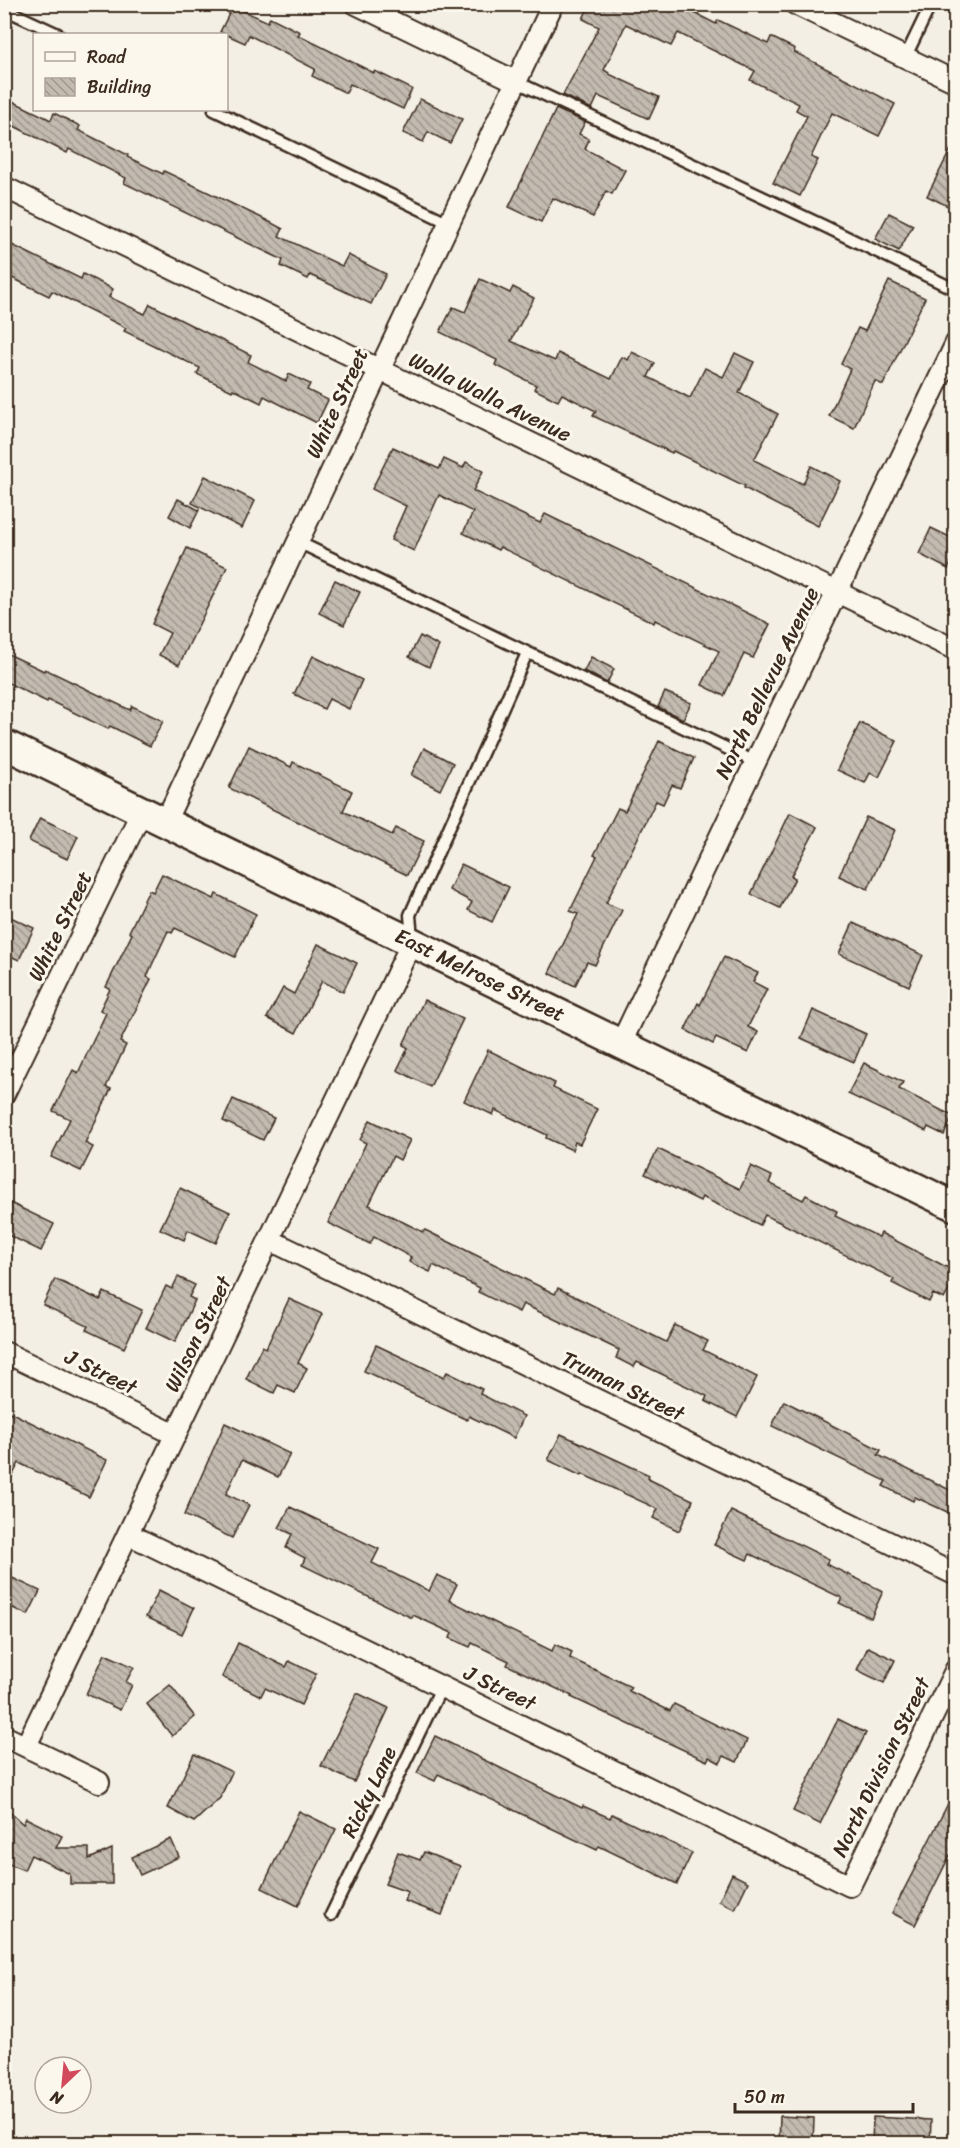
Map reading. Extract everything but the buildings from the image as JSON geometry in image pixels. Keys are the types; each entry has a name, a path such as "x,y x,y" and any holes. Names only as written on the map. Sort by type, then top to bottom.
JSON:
{"main road":[{"name":"East Melrose Street","path":"4,744 956,1207"}],"street":[{"path":"356,4 516,82"},
{"name":"White Street","path":"4,1094 298,542 553,4"},
{"path":"795,4 956,82"},
{"name":"Walla Walla Avenue","path":"4,187 956,650"},
{"name":"North Bellevue Avenue","path":"621,1043 956,343"},
{"name":"Wilson Street","path":"26,1746 412,942"},
{"name":"Truman Street","path":"270,1240 956,1575"},
{"name":"J Street","path":"4,1352 176,1435"},
{"name":"J Street","path":"128,1533 850,1886"},
{"name":"North Division Street","path":"850,1886 956,1669"},
{"path":"4,1736 99,1782"}],"lane":[{"path":"905,58 931,4"},
{"path":"4,9 56,33"},
{"path":"516,82 956,290"},
{"path":"216,111 449,223"},
{"path":"298,542 755,762"},
{"path":"412,942 410,915 527,653"},
{"name":"Ricky Lane","path":"331,1916 442,1686"}]}
